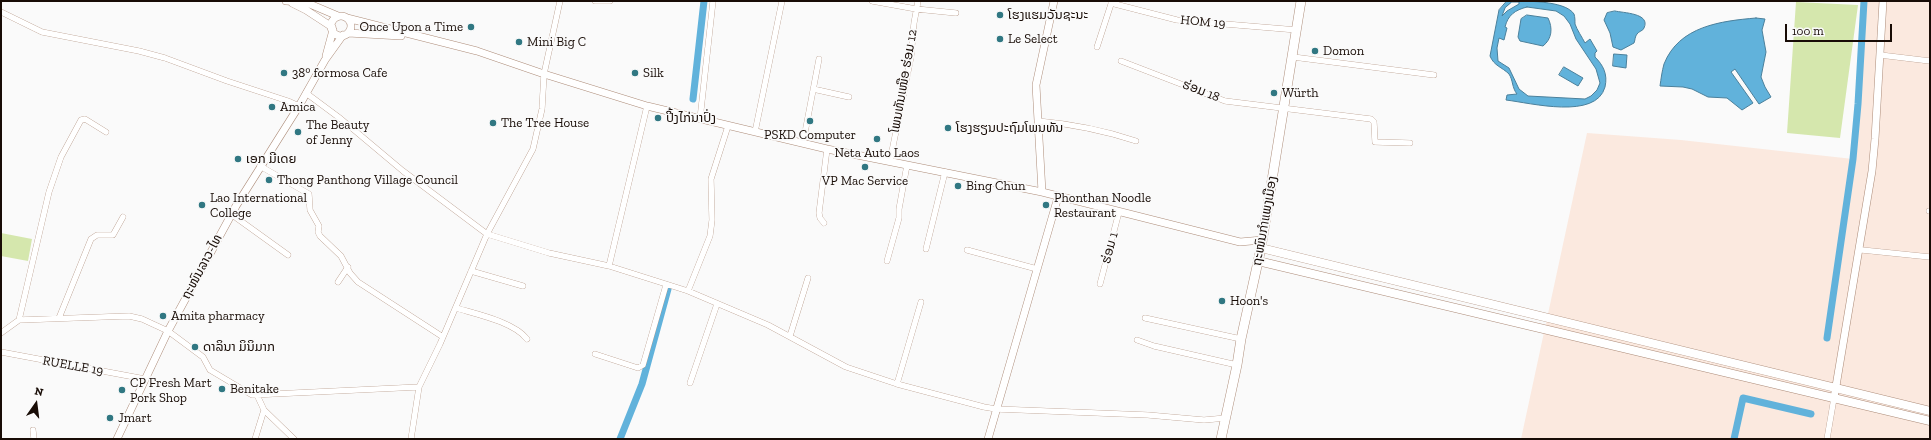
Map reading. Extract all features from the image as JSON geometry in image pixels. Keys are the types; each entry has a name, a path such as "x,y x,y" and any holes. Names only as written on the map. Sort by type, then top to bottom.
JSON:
{"main road":[{"name":"ຖະໜົນກຳແພງເມືອງ","path":"1221,439 1262,244 1301,1"},
{"path":"1262,244 1930,411"},
{"path":"1258,262 1930,421"}],"street":[{"path":"286,1 306,10 337,34 423,38"},
{"path":"286,1 305,2 338,16 477,51 544,74 647,106 827,149 1042,192 1240,242 1262,244"},
{"path":"411,439 419,387 456,308 487,234 533,149 542,109 544,74 560,1"},
{"path":"595,1 610,1"},
{"path":"700,119 713,1"},
{"path":"755,132 782,1"},
{"path":"872,1 916,9 956,13"},
{"name":"ໂພນທັນເໜືອ ຮ່ອມ 12","path":"890,161 911,57 918,1"},
{"path":"1042,192 1036,85 1054,1"},
{"path":"1827,439 1872,170 1884,1"},
{"path":"1097,48 1112,2"},
{"name":"HOM 19","path":"1112,2 1177,20 1297,30"},
{"path":"1,12 42,32 158,56 299,106"},
{"path":"332,29 333,21 338,16"},
{"path":"345,34 351,27 348,18"},
{"name":"ຖະໜົນລາວ-ໄທ","path":"325,60 332,29"},
{"name":"ຖະໜົນລາວ-ໄທ","path":"116,439 168,331 231,214 299,106 325,60 345,34"},
{"path":"1880,55 1930,62"},
{"path":"1293,57 1434,74"},
{"path":"802,143 819,59"},
{"name":"ຮ່ອມ 18","path":"1122,61 1225,101 1371,119 1374,122 1375,142 1410,143"},
{"path":"813,89 849,97"},
{"path":"306,94 341,119 403,171 487,234 550,253 610,266 688,291 790,336 846,367 897,384 996,409 1148,415 1204,420 1226,418"},
{"path":"610,266 647,106"},
{"path":"19,320 49,192 61,157 81,120 85,119 106,132"},
{"path":"1038,121 1068,124 1106,131 1136,141"},
{"path":"688,291 710,236 712,220 711,179 728,126"},
{"path":"824,223 820,218 819,213 827,149"},
{"path":"887,261 899,218 907,164"},
{"path":"260,166 309,194 310,210 319,226 318,232 320,236 341,256 350,273 358,282 443,337"},
{"path":"926,249 945,172"},
{"path":"988,439 1058,197"},
{"name":"ຮ່ອມ 1","path":"1100,284 1119,212"},
{"path":"231,214 288,255"},
{"path":"59,318 91,240 97,235 113,235 123,217"},
{"path":"967,250 1037,269"},
{"path":"1862,250 1930,257"},
{"path":"338,282 348,267"},
{"path":"471,271 523,286"},
{"path":"790,336 808,278"},
{"path":"595,354 638,368 643,365 666,285"},
{"path":"897,384 921,302"},
{"path":"690,383 717,304"},
{"path":"456,308 504,324 527,338"},
{"path":"1,333 19,320 129,316 142,319 168,331 203,357 210,370 252,395 419,387"},
{"path":"1145,318 1241,339"},
{"path":"1137,340 1154,346 1237,365"},
{"name":"RUELLE 19","path":"1,352 145,379"},
{"path":"257,395 264,410 294,439"},
{"path":"255,439 264,410"},
{"path":"33,430 34,439"}],"shaded area":[{"path":"1864,1 1930,1 1930,439 1521,439 1587,133 1681,140 1853,159"}],"green space":[{"path":"1796,2 1858,5 1840,138 1787,133"},
{"path":"1,233 32,239 28,261 1,256"}],"water":[{"path":"1507,1 1543,2 1569,9 1574,14 1575,24 1585,43 1590,39 1597,51 1595,53 1595,57 1604,70 1606,82 1605,87 1599,97 1589,103 1562,107 1506,100 1507,95 1517,94 1509,74 1496,64 1490,56 1499,10","holes":["1512,2 1519,2 1519,4 1507,11 1502,16 1505,8","1527,7 1556,11 1564,16 1570,24 1576,39 1596,69 1600,83 1597,90 1591,96 1585,99 1528,96 1519,89 1509,68 1498,61 1497,48 1499,38 1504,40 1507,28 1505,27 1508,19 1516,11"]},
{"path":"1615,11 1630,13 1640,17 1644,19 1645,23 1643,29 1636,35 1634,43 1621,50 1613,47 1610,33 1604,20 1607,13"},
{"path":"1527,15 1548,18 1551,26 1551,33 1550,37 1543,46 1520,41 1518,37 1521,19"},
{"path":"1756,18 1765,19 1762,30 1766,52 1761,77 1771,97 1759,104 1735,69 1731,72 1753,103 1742,110 1727,98 1708,97 1692,89 1683,87 1660,86 1664,64 1671,51 1680,41 1702,28 1715,24"},
{"path":"1614,54 1627,55 1626,68 1613,66"},
{"path":"1564,67 1583,78 1578,86 1559,75"}],"waterway":[{"path":"693,99 704,1"},
{"path":"1827,338 1853,159 1864,1"},
{"path":"620,439 642,384 668,289"},
{"path":"1734,439 1743,398 1811,414"}],"place":[{"name":"ໂຮງແຮມວັນຊະນະ","path":"1000,15"},
{"name":"Once Upon a Time","path":"471,27"},
{"name":"Le Select","path":"1000,39"},
{"name":"Mini Big C","path":"519,42"},
{"name":"Domon","path":"1315,51"},
{"name":"38° formosa Cafe","path":"284,73"},
{"name":"Silk","path":"635,73"},
{"name":"Würth","path":"1274,93"},
{"name":"Amica","path":"272,107"},
{"name":"ປີ້ງໄກ່ນາປົ່ງ","path":"658,118"},
{"name":"PSKD Computer","path":"810,121"},
{"name":"The Tree House","path":"493,123"},
{"name":"ໂຮງຮຽນປະຖົມໂພນທັນ","path":"948,128"},
{"name":"The Beauty of Jenny","path":"298,132"},
{"name":"Neta Auto Laos","path":"877,139"},
{"name":"ເອກ ມີເດຍ","path":"238,159"},
{"name":"VP Mac Service","path":"865,167"},
{"name":"Thong Panthong Village Council","path":"269,180"},
{"name":"Bing Chun","path":"958,186"},
{"name":"Lao International College","path":"202,205"},
{"name":"Phonthan Noodle Restaurant","path":"1046,205"},
{"name":"Hoon's","path":"1222,301"},
{"name":"Amita pharmacy","path":"163,316"},
{"name":"ດາລິນາ ມິນິມາກ","path":"195,347"},
{"name":"Benitake","path":"222,389"},
{"name":"CP Fresh Mart Pork Shop","path":"122,390"},
{"name":"Jmart","path":"110,418"}]}
